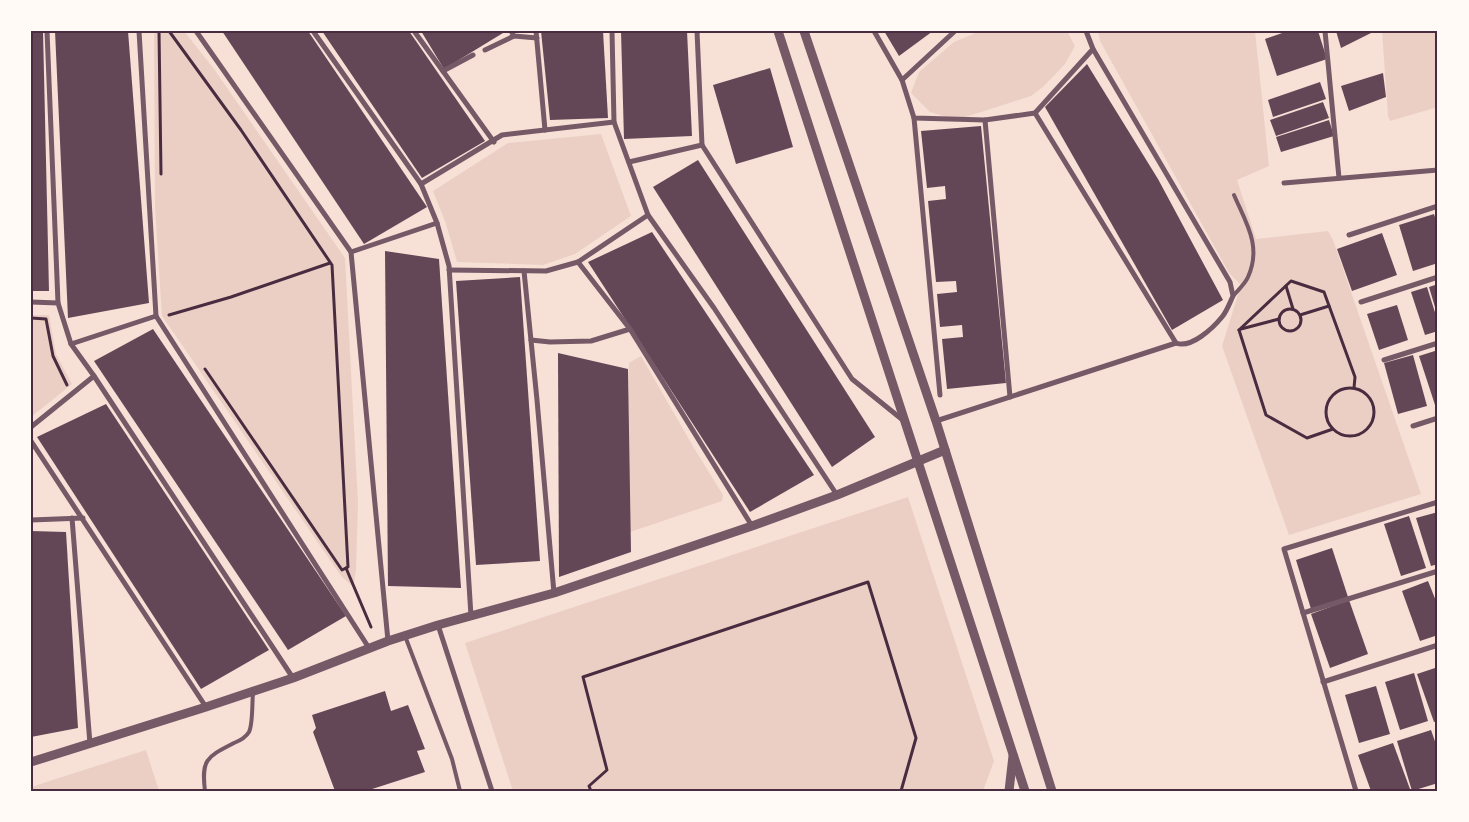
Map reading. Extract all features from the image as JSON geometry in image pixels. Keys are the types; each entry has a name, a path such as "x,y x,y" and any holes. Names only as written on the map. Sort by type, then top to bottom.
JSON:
{"street":[{"path":"47,31 58,303 71,344 293,678"},
{"path":"139,31 156,316 369,648"},
{"path":"196,31 351,252 383,643"},
{"path":"313,31 421,184 437,223 449,270 471,617"},
{"path":"414,31 494,142"},
{"path":"536,31 546,130"},
{"path":"612,31 614,122 648,215 714,308 837,495"},
{"path":"697,31 702,145 852,379 906,423"},
{"path":"778,31 1025,791"},
{"path":"804,31 936,421 1052,791"},
{"path":"874,31 902,80 914,118 940,395"},
{"path":"902,80 955,31"},
{"path":"936,421 1176,343 1180,344 1198,340 1222,317 1234,296 1230,282 1093,50 1086,31"},
{"path":"1325,31 1339,178"},
{"path":"485,50 512,34 537,38"},
{"path":"914,118 985,120 1035,112 1093,50"},
{"path":"443,71 473,55"},
{"path":"1035,112 1176,343"},
{"path":"985,120 1010,397"},
{"path":"421,184 494,142 502,135 614,122"},
{"path":"629,162 702,145"},
{"path":"1284,183 1438,170"},
{"path":"1349,235 1438,206"},
{"path":"449,270 546,271 578,262 648,215"},
{"path":"351,252 437,223"},
{"path":"578,262 630,329 752,526"},
{"path":"524,271 554,593"},
{"path":"1361,302 1438,278"},
{"path":"31,302 58,303"},
{"path":"71,344 156,316"},
{"path":"531,340 550,342 591,341 630,329"},
{"path":"1384,360 1438,343"},
{"path":"31,427 94,376"},
{"path":"1413,426 1438,418"},
{"path":"31,440 206,707"},
{"path":"31,762 293,678 404,636 554,593 752,526 837,495 945,450"},
{"path":"1356,791 1284,549 1438,502"},
{"path":"72,518 90,744"},
{"path":"31,520 83,518"},
{"path":"1303,613 1438,570"},
{"path":"438,625 492,791"},
{"path":"1323,682 1438,645"},
{"path":"1009,791 1013,753"}],"lane":[{"path":"1234,195 1252,238 1255,257 1248,278 1234,296"},
{"path":"404,636 452,759 460,791"},
{"path":"205,791 203,775 205,764 214,754 242,739 250,731 253,690"}],"path":[{"path":"159,31 161,181"},
{"path":"169,31 241,130 330,263 348,567 346,568 354,590 383,643"},
{"path":"169,315 330,263"},
{"path":"1239,330 1291,281 1324,292 1355,377 1354,388"},
{"path":"1286,286 1293,309 1300,315 1300,325 1289,331 1281,327 1278,319 1282,311 1293,309"},
{"path":"168,305 169,315 174,323"},
{"path":"1300,315 1330,306"},
{"path":"31,318 46,319 53,356 68,384 60,390"},
{"path":"1239,330 1278,319"},
{"path":"1239,330 1266,415 1307,438 1332,428"},
{"path":"201,362 342,570 346,568"},
{"path":"1345,388 1354,388 1363,392 1370,399 1374,417 1370,426 1363,432 1354,436 1345,436 1332,428 1326,417 1326,407 1336,392 1345,388"},
{"path":"591,791 589,786 607,770 583,677 868,582 916,738 901,791"}],"shaded area":[{"path":"154,31 184,31 214,69 345,258 358,503 356,571 353,587 341,576 162,316 155,208"},
{"path":"980,31 1067,31 1075,46 1065,64 1043,87 1031,96 956,120 930,112 911,93 919,72 954,42"},
{"path":"1098,31 1255,31 1269,166 1237,180 1256,239 1328,231 1333,240 1421,494 1289,535 1222,346 1241,285 1229,273 1100,41"},
{"path":"1382,31 1438,31 1438,107 1390,121 1388,116"},
{"path":"601,134 631,216 575,254 543,265 457,262 446,224 433,191 508,143"},
{"path":"31,315 49,315 56,354 72,384 31,417"},
{"path":"641,356 723,495 722,501 627,533 629,363"},
{"path":"908,497 994,761 983,791 513,791 465,643"},
{"path":"146,750 159,791 31,791 31,787"}],"building":[{"path":"31,31 43,31 49,291 31,291"},
{"path":"55,31 128,31 149,303 68,318"},
{"path":"222,31 308,31 427,207 364,244"},
{"path":"322,31 409,31 485,141 422,178"},
{"path":"421,31 503,31 503,33 444,69"},
{"path":"541,31 603,31 608,118 550,120"},
{"path":"621,31 687,31 692,136 624,139"},
{"path":"884,31 933,31 899,56"},
{"path":"1288,31 1318,31 1327,59 1277,76 1265,39"},
{"path":"1336,31 1375,31 1341,48"},
{"path":"1087,64 1158,179 1223,300 1172,330 1045,107"},
{"path":"770,68 793,147 736,164 713,85"},
{"path":"1383,73 1386,97 1349,111 1341,86"},
{"path":"1320,82 1326,99 1273,117 1268,100"},
{"path":"1323,102 1329,118 1276,136 1270,120"},
{"path":"1329,120 1334,136 1281,152 1276,137"},
{"path":"981,126 1006,383 947,389 942,339 963,337 962,325 940,327 937,294 957,292 956,281 936,282 928,201 946,199 945,186 927,188 921,131"},
{"path":"698,160 875,437 832,467 653,187"},
{"path":"1434,214 1438,227 1438,263 1413,271 1399,225"},
{"path":"652,232 814,475 750,512 588,262"},
{"path":"1382,233 1397,275 1352,291 1337,249"},
{"path":"385,251 439,259 461,588 388,586"},
{"path":"520,277 540,561 476,565 456,281"},
{"path":"1438,284 1438,314 1437,314 1429,287"},
{"path":"1427,287 1438,322 1438,331 1425,335 1411,292"},
{"path":"1397,305 1408,340 1379,350 1367,314"},
{"path":"153,329 346,616 288,650 94,361"},
{"path":"1438,350 1438,407 1436,408 1419,356"},
{"path":"558,353 628,369 631,552 559,577"},
{"path":"1413,355 1427,406 1398,414 1384,363"},
{"path":"106,404 269,650 201,689 37,437"},
{"path":"1438,512 1438,564 1431,566 1416,518"},
{"path":"1409,516 1426,568 1401,576 1384,524"},
{"path":"31,531 66,532 78,728 31,737"},
{"path":"1332,548 1348,597 1311,609 1296,560"},
{"path":"1428,581 1438,606 1438,635 1420,641 1402,591"},
{"path":"1349,600 1368,654 1330,668 1311,614"},
{"path":"1438,667 1438,721 1434,722 1417,674"},
{"path":"1414,673 1428,721 1400,730 1385,682"},
{"path":"1376,686 1390,734 1359,743 1345,695"},
{"path":"385,691 391,711 408,705 425,749 417,751 425,772 366,791 335,791 313,732 316,728 312,715"},
{"path":"1431,730 1438,750 1438,783 1412,791 1397,741"},
{"path":"1393,743 1410,789 1404,791 1371,791 1358,755"}]}
